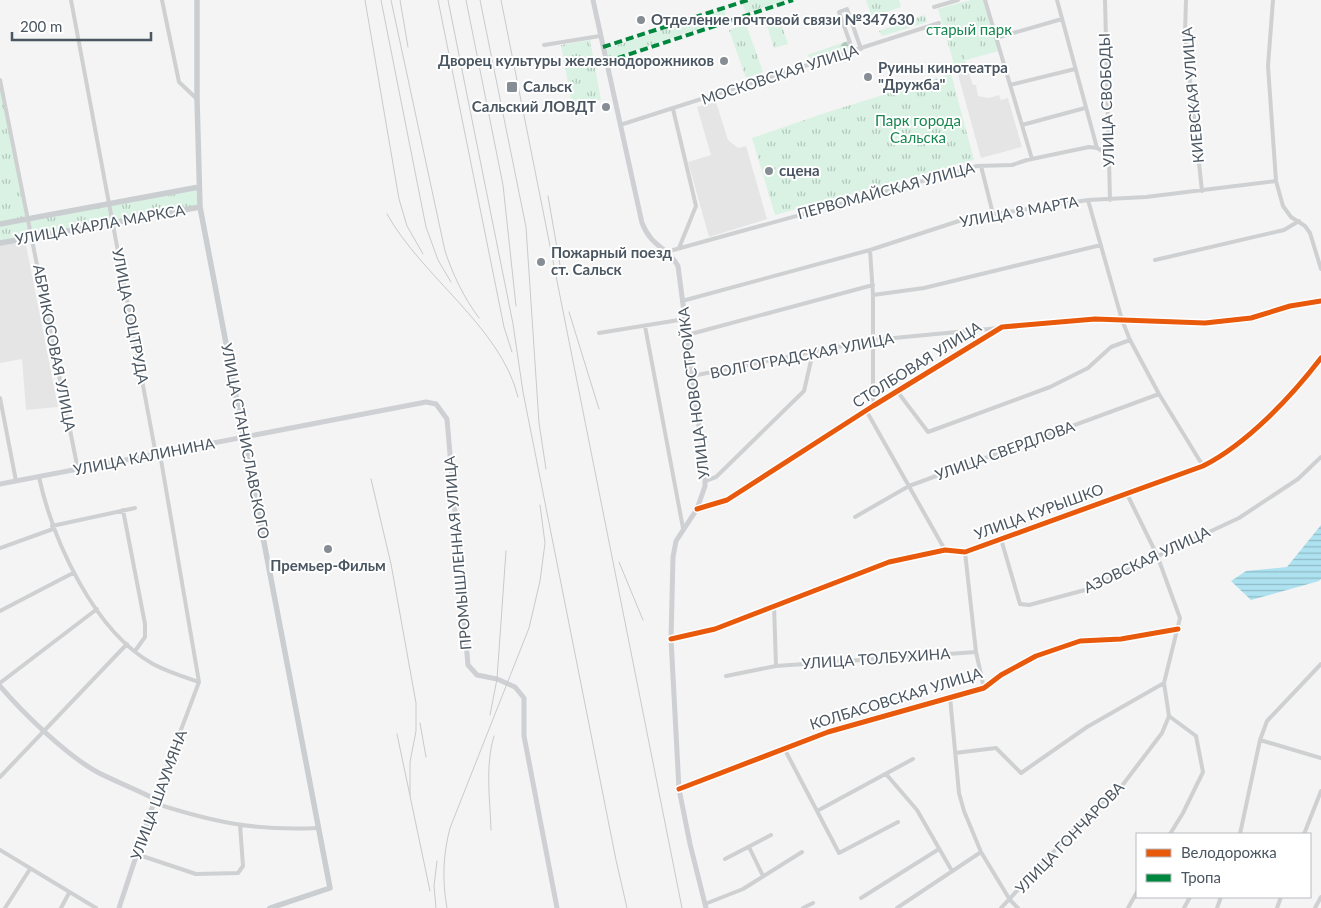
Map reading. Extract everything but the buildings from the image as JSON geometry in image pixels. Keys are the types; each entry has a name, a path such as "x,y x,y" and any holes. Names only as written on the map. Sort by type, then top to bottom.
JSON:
{"main road":[{"name":"УЛИЦА СТАНИСЛАВСКОГО","path":"197,0 196,99 200,207 330,888 270,908"},
{"path":"593,0 642,223 650,240 665,252"},
{"name":"УЛИЦА КАРЛА МАРКСА","path":"0,224 199,187"},
{"name":"УЛИЦА КАРЛА МАРКСА","path":"0,243 200,207"},
{"name":"УЛИЦА НОВОСТРОЙКА","path":"665,252 673,258 678,266 705,481 697,510 676,541 673,557 671,639 679,789 690,844 706,906"},
{"name":"СТОЛБОВАЯ УЛИЦА","path":"697,510 727,500 867,412 873,406 1002,327 1095,319 1205,323 1251,318 1290,306 1321,301"},
{"name":"УЛИЦА КАЛИНИНА","path":"0,484 426,402 436,404"},
{"name":"ПРОМЫШЛЕННАЯ УЛИЦА","path":"436,404 447,419 468,665 477,675 497,679 515,687 524,698 524,736 557,908"},
{"path":"0,685 18,707 98,772 154,801"},
{"name":"УЛИЦА ШАУМЯНА","path":"120,908 154,801"}],"street":[{"name":"УЛИЦА СОЦТРУДА","path":"71,0 108,204 158,455 199,682"},
{"path":"162,0 179,82 196,99"},
{"path":"934,7 958,0"},
{"path":"985,0 1032,159"},
{"path":"1057,0 1097,148 1108,154"},
{"name":"УЛИЦА СВОБОДЫ","path":"1105,0 1110,200"},
{"name":"КИЕВСКАЯ УЛИЦА","path":"1186,0 1185,34 1202,191"},
{"path":"1273,0 1268,66 1276,181 1283,206 1291,217 1310,233 1321,269"},
{"path":"853,51 839,12 847,9 861,49"},
{"path":"996,38 1062,19"},
{"name":"МОСКОВСКАЯ УЛИЦА","path":"620,125 939,23"},
{"path":"544,45 600,36"},
{"path":"1010,85 1075,69"},
{"name":"АБРИКОСОВАЯ УЛИЦА","path":"0,80 78,470"},
{"path":"1022,125 1085,108"},
{"path":"673,109 696,206 693,218 679,248"},
{"name":"ПЕРВОМАЙСКАЯ УЛИЦА","path":"665,252 981,166 1012,165 1089,147 1097,148"},
{"path":"981,166 993,214"},
{"name":"УЛИЦА 8 МАРТА","path":"682,301 870,250 968,218 1088,200 1110,200 1202,191 1276,181"},
{"path":"1088,200 1122,320 1130,340 1159,394 1203,466"},
{"path":"1155,260 1284,230 1299,222"},
{"path":"873,295 924,288 1101,245"},
{"path":"870,250 873,295 873,406"},
{"path":"687,336 872,285"},
{"path":"599,333 685,320"},
{"path":"645,326 684,528"},
{"name":"ВОЛГОГРАДСКАЯ УЛИЦА","path":"692,376 873,340 1002,327"},
{"path":"897,391 928,432 1050,387 1088,368 1111,347 1130,340"},
{"path":"705,481 716,477 804,391 812,352"},
{"name":"УЛИЦА КУРЫШКО","path":"671,639 715,629 889,562 945,550 965,552 1203,466 1224,456 1306,377 1321,358"},
{"name":"УЛИЦА СВЕРДЛОВА","path":"854,517 909,486 1159,394"},
{"path":"0,398 16,481"},
{"path":"867,412 945,550"},
{"name":"АЗОВСКАЯ УЛИЦА","path":"1001,539 1020,604 1029,605 1086,590 1239,518 1298,479 1321,457"},
{"path":"39,477 53,527 73,573 97,609 126,644 153,664 199,682"},
{"path":"1127,494 1158,555 1180,618 1164,683 1169,716 1196,736 1202,772 1183,813 1171,833"},
{"path":"0,548 53,527 135,508"},
{"path":"123,510 145,624 145,637 135,651"},
{"path":"965,552 976,652 984,688"},
{"path":"0,611 73,573"},
{"path":"774,605 776,666"},
{"path":"0,685 97,609"},
{"name":"КОЛБАСОВСКАЯ УЛИЦА","path":"679,789 828,732 984,688 1001,675 1036,656 1080,641 1122,639 1178,629"},
{"path":"0,777 126,644"},
{"name":"УЛИЦА ТОЛБУХИНА","path":"726,676 776,666 976,652"},
{"path":"1240,833 1260,740 1267,721 1321,664"},
{"name":"УЛИЦА ШАУМЯНА","path":"154,801 199,682"},
{"path":"955,753 996,748 1021,773 1087,727 1164,683"},
{"path":"950,697 955,753 964,811 981,852 1010,900 1018,908"},
{"name":"УЛИЦА ГОНЧАРОВА","path":"1001,908 1098,806 1115,795 1162,734 1169,716"},
{"path":"1260,740 1321,758"},
{"path":"784,748 839,853 898,822"},
{"path":"817,811 912,759"},
{"path":"886,774 917,810 952,871"},
{"path":"1304,833 1321,791"},
{"path":"154,801 209,820 240,826 261,829 318,828"},
{"path":"136,854 196,874 238,873 242,866 240,826"},
{"path":"725,859 771,835"},
{"path":"749,846 763,876"},
{"path":"861,898 940,849"},
{"path":"0,850 96,908"},
{"path":"706,906 743,888 802,852"},
{"path":"897,908 981,852"},
{"path":"5,908 30,869"},
{"path":"61,908 69,892"},
{"path":"1128,908 1136,894"},
{"path":"1315,908 1321,897"},
{"path":"803,908 813,903"}],"shaded area":[{"path":"967,68 973,85 976,85 978,96 989,98 999,95 1001,100 1008,98 1022,147 981,158 957,71"},
{"path":"716,102 728,140 738,148 746,146 767,219 709,237 688,162 711,155 697,107"},
{"path":"25,240 58,407 26,410 22,359 0,363 0,245"}],"green space":[{"path":"751,0 787,0 746,13 742,3"},
{"path":"866,0 899,0 901,7 872,17"},
{"name":"старый парк","path":"971,0 984,0 999,51 965,60 967,68 956,71 938,9"},
{"path":"724,9 727,19 609,59 606,49"},
{"path":"925,15 927,22 882,36 879,31"},
{"path":"779,18 788,44 774,48 766,22"},
{"path":"746,24 763,72 746,78 729,30"},
{"path":"975,28 982,55 965,60 958,33"},
{"path":"590,40 601,100 572,105 561,45"},
{"path":"848,41 850,48 814,61 807,55"},
{"name":"Парк города Сальска","path":"951,74 974,160 775,215 752,138"},
{"path":"0,80 28,219 199,187 200,207 0,243"}],"water":[{"path":"1321,525 1321,579 1319,581 1251,600 1231,581 1246,571 1287,567"}],"railway":[{"path":"365,0 399,199 407,226 423,254"},
{"path":"381,0 426,227 438,260 451,282"},
{"path":"391,0 445,251 459,286 479,318"},
{"path":"400,0 408,47"},
{"path":"438,0 504,327 512,352"},
{"path":"448,0 513,324 523,392 627,908"},
{"path":"466,0 503,185 516,306"},
{"path":"480,0 526,227 539,423 546,469"},
{"path":"501,0 682,908"},
{"path":"548,196 560,265"},
{"path":"387,214 402,237 478,325 495,348 509,372 518,397"},
{"path":"569,312 599,409"},
{"path":"371,479 391,564 416,703 416,731 410,762 410,795"},
{"path":"447,908 444,868 450,828 529,628 540,581 545,543 540,505"},
{"path":"490,715 497,679 506,551"},
{"path":"619,562 643,620"},
{"path":"420,723 426,757"},
{"path":"397,734 430,891"},
{"path":"491,830 489,770 494,736"},
{"path":"436,908 434,886 437,861"}],"marked path":[{"path":"603,47 748,0"},
{"path":"606,62 793,0"}],"cycle path":[{"path":"697,509 727,500 873,406 1002,327 1095,319 1205,323 1251,318 1290,306 1321,301"},
{"path":"671,639 715,629 889,562 945,550 965,552 1203,466 1220,457 1268,418 1297,388 1321,358"},
{"path":"679,789 828,732 984,688 1001,675 1036,656 1080,641 1121,639 1178,629"}],"place":[{"name":"Отделение почтовой связи №347630","path":"641,20"},
{"name":"Дворец культуры железнодорожников","path":"724,61"},
{"name":"Руины кинотеатра \"Дружба\"","path":"868,77"},
{"name":"Сальск","path":"512,87"},
{"name":"Сальский ЛОВДТ","path":"606,107"},
{"name":"сцена","path":"769,171"},
{"name":"Пожарный поезд ст. Сальск","path":"541,262"},
{"name":"Премьер-Фильм","path":"328,549"}]}
